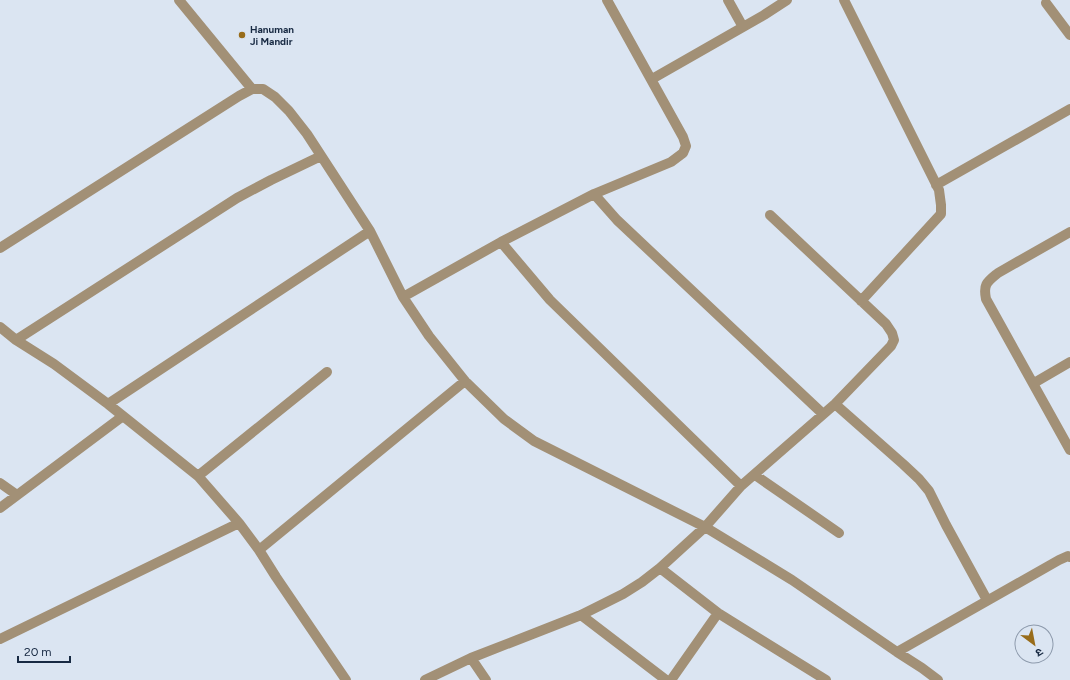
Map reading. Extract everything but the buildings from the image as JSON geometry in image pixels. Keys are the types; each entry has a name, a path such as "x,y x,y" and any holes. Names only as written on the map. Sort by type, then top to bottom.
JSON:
{"street":[{"path":"179,0 252,89"},
{"path":"403,297 501,242 594,194 671,162 683,153 686,146 683,137 608,0"},
{"path":"728,0 743,26"},
{"path":"652,79 787,0"},
{"path":"844,0 939,190 941,205 941,214 861,301"},
{"path":"1046,3 1070,35"},
{"path":"0,248 239,96 252,89 263,89 275,97 289,111 307,134 370,230 403,297 429,336 465,381 504,419 534,441 705,527 792,580 938,680"},
{"path":"936,185 1070,109"},
{"path":"16,340 237,198 321,156"},
{"path":"594,194 617,220 823,414"},
{"path":"425,680 471,658 581,616 623,594 642,582 660,568 705,527 741,486 835,404 891,346 894,340 892,333 886,324 770,215"},
{"path":"108,404 370,230"},
{"path":"1069,445 986,299 984,289 989,280 998,273 1070,232"},
{"path":"501,242 550,300 741,486"},
{"path":"0,327 16,340 54,364 108,404 198,476 239,523 259,550 346,680"},
{"path":"1034,384 1070,362"},
{"path":"198,476 327,372"},
{"path":"259,550 465,381"},
{"path":"835,404 903,464 929,491 987,600"},
{"path":"0,508 123,416"},
{"path":"755,475 839,533"},
{"path":"0,483 17,496"},
{"path":"0,639 239,523"},
{"path":"897,652 1059,560 1068,556 1070,557"},
{"path":"660,568 718,613 826,680"},
{"path":"671,680 718,613"},
{"path":"581,616 666,680"},
{"path":"471,658 486,680"}],"place":[{"name":"Hanuman Ji Mandir","path":"242,35"}]}
